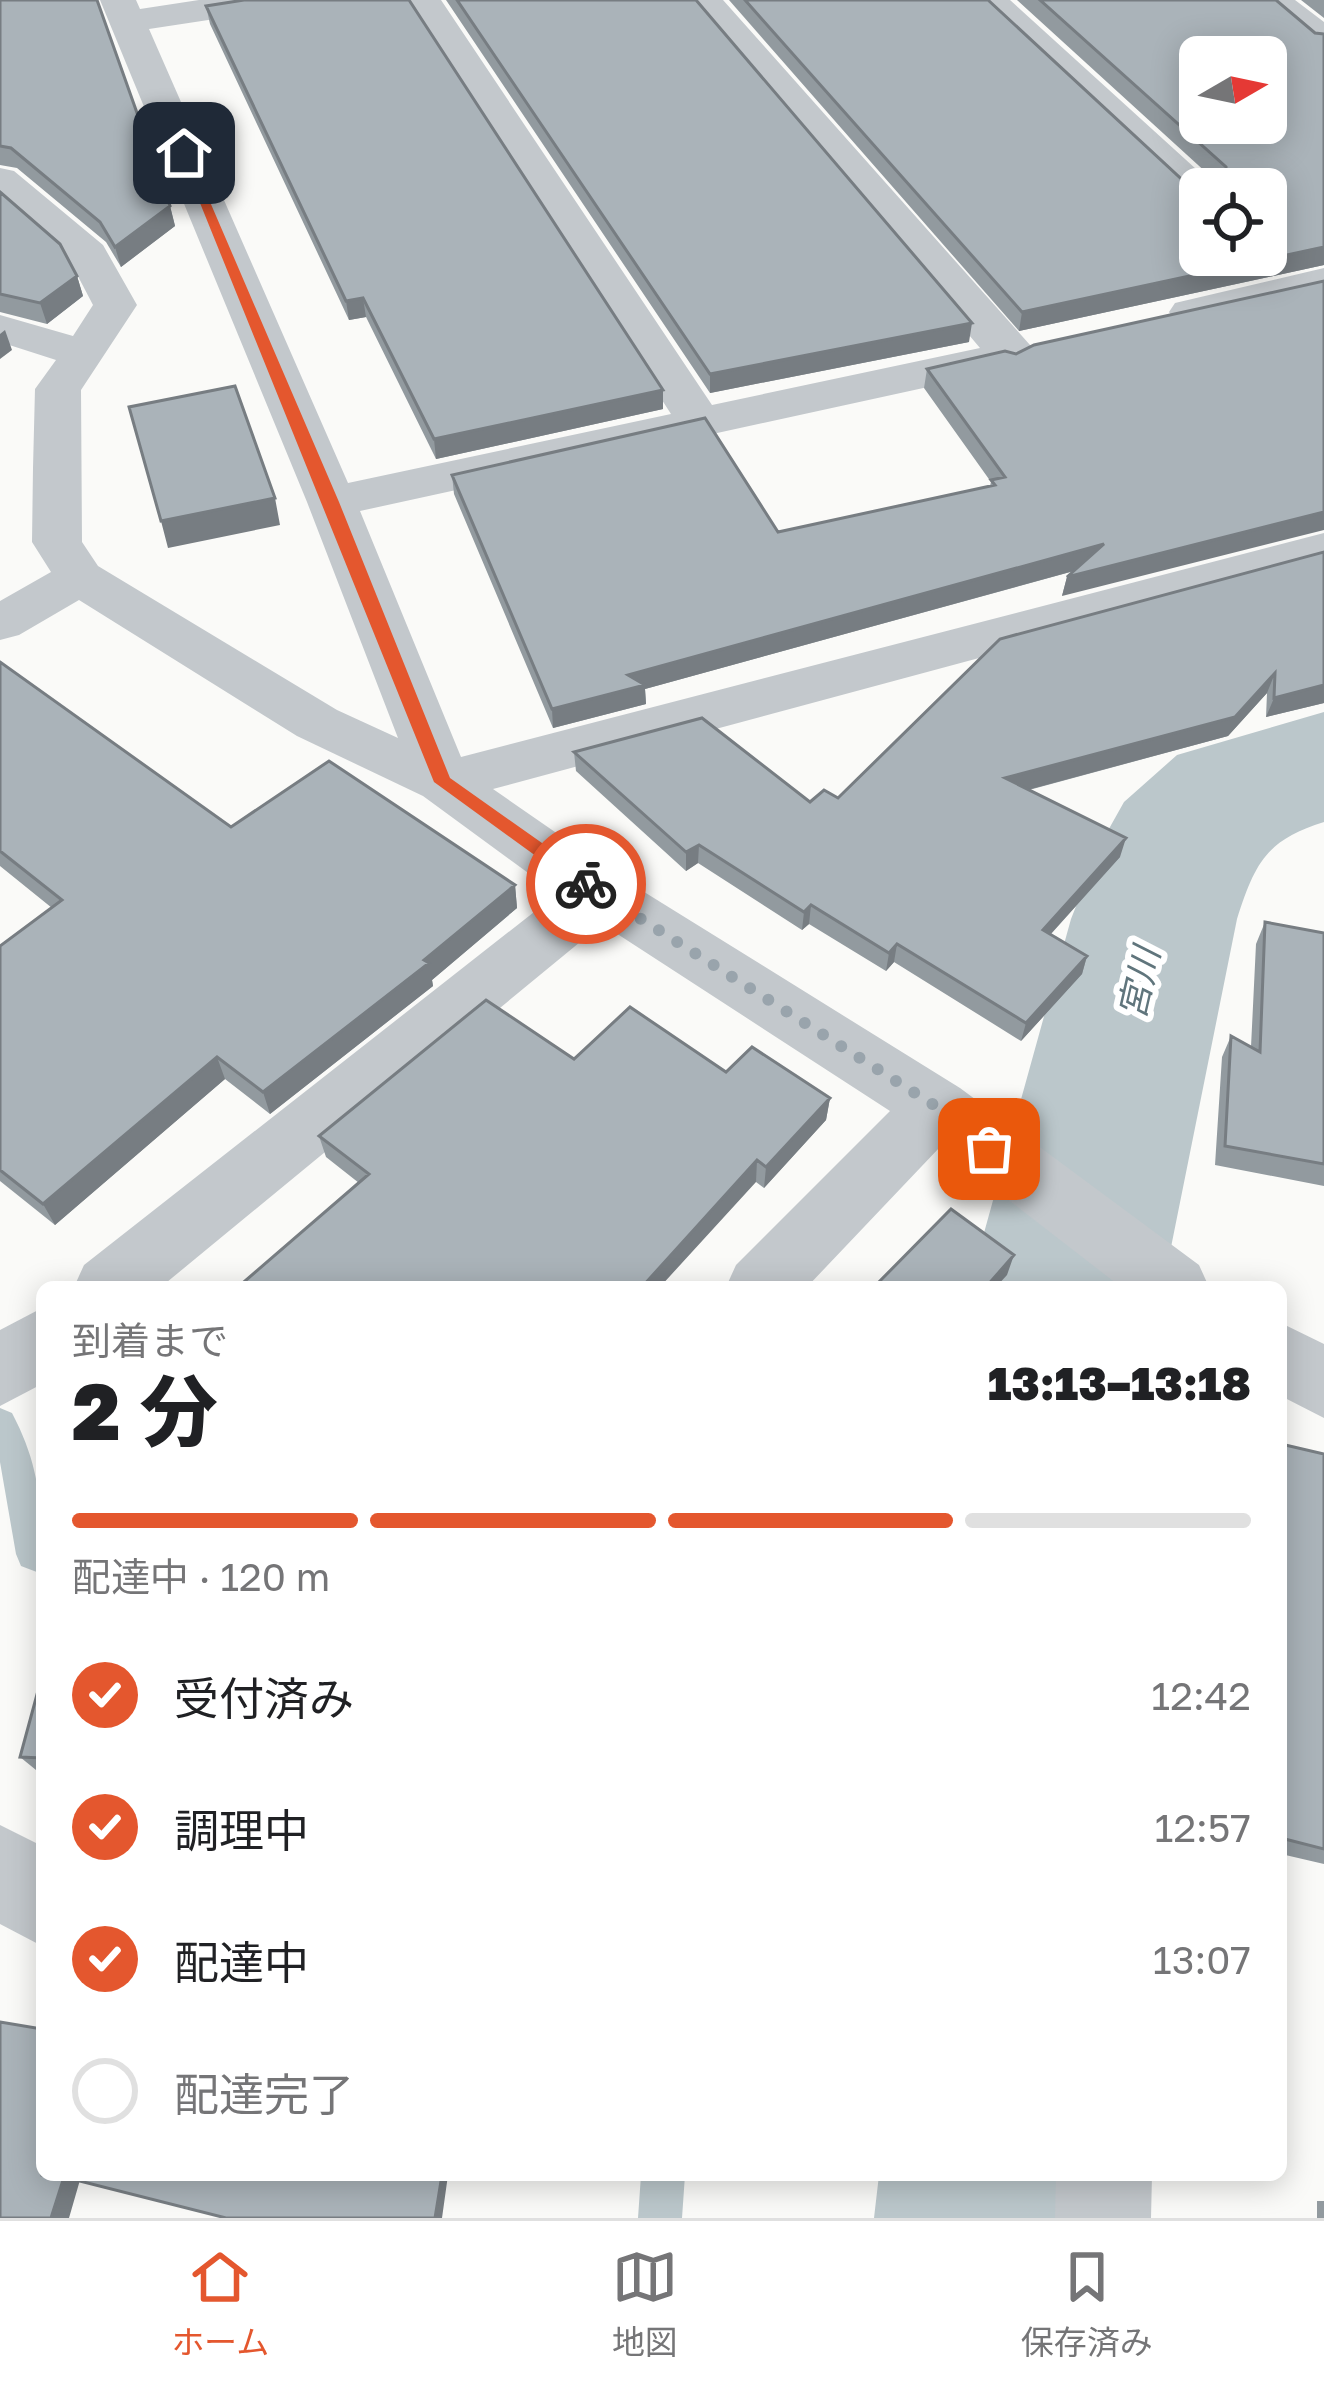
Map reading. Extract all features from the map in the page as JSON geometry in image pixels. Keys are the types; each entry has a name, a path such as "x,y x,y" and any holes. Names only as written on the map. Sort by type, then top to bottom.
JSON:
{"street":[{"path":"267,0 123,11 332,502 442,782"},
{"path":"423,0 699,421"},
{"path":"704,0 1010,355"},
{"path":"989,0 1179,173"},
{"path":"1274,0 1324,39"},
{"path":"0,180 88,254 115,305 58,389 57,542 80,578 317,723 442,782 599,893 946,1115 1145,1273"},
{"path":"1287,266 1313,283"},
{"path":"1144,323 1313,283"},
{"path":"0,328 84,354"},
{"path":"332,502 1055,344"},
{"path":"442,782 1324,549"},
{"path":"0,623 80,578"},
{"path":"116,1281 599,893"},
{"path":"766,1281 946,1115"},
{"path":"0,1373 36,1346"},
{"path":"1287,1360 1324,1384"},
{"path":"0,1868 36,1898"},
{"path":"1102,2218 1104,2181"}],"building":[{"path":"0,0 97,0 170,206 115,247 100,222 11,148 0,146"},
{"path":"244,0 409,0 663,390 434,439 363,298 346,301 206,6"},
{"path":"457,0 696,0 972,323 710,374"},
{"path":"745,0 988,0 1179,177 1179,276 1189,276 1022,312"},
{"path":"1040,0 1276,0 1315,33 1324,34 1324,247 1287,255 1287,168 1226,168 1200,144 1287,144 1287,36 1179,36 1179,125"},
{"path":"0,192 60,244 77,276 40,303 0,294"},
{"path":"1324,281 1324,512 1067,577 1104,544 628,675 645,685 552,709 452,475 705,418 778,532 995,485 991,480 1005,477 927,369 1005,351 1016,354 1034,345"},
{"path":"235,386 275,498 161,521 129,407"},
{"path":"1324,552 1324,685 1274,698 1275,673 1235,717 1005,778 1126,838 1043,930 1087,956 1026,1023 897,944 889,953 811,905 804,912 699,845 686,852 574,752 702,718 810,802 824,790 838,798 1000,639"},
{"path":"0,662 231,827 329,761 515,885 424,960 429,963 263,1092 217,1057 43,1204 0,1170 0,946 62,900 0,851"},
{"path":"1265,922 1324,933 1324,1164 1225,1146 1231,1036 1260,1052"},
{"path":"486,1000 574,1059 630,1007 726,1072 752,1047 830,1098 766,1167 757,1160 647,1281 245,1281 369,1174 319,1136"},
{"path":"951,1209 1014,1255 991,1281 880,1281"},
{"path":"1287,1445 1324,1454 1324,1849 1287,1840"},
{"path":"36,1698 36,1758 20,1757"},
{"path":"0,2022 36,2028 36,2181 63,2181 51,2218 0,2218"},
{"path":"80,2181 441,2181 435,2218 226,2218"}],"waterway":[{"name":"宮川","path":"1067,1281 1154,919 1181,843 1232,794 1324,766"},
{"path":"0,1424 16,1455 36,1555"},
{"path":"660,2218 663,2181"},
{"name":"宮川","path":"1006,2218 1009,2181"}],"way so far":[{"path":"586,884 937,1107 989,1149"}],"route":[{"path":"184,153 332,502 442,782 586,884"}]}
